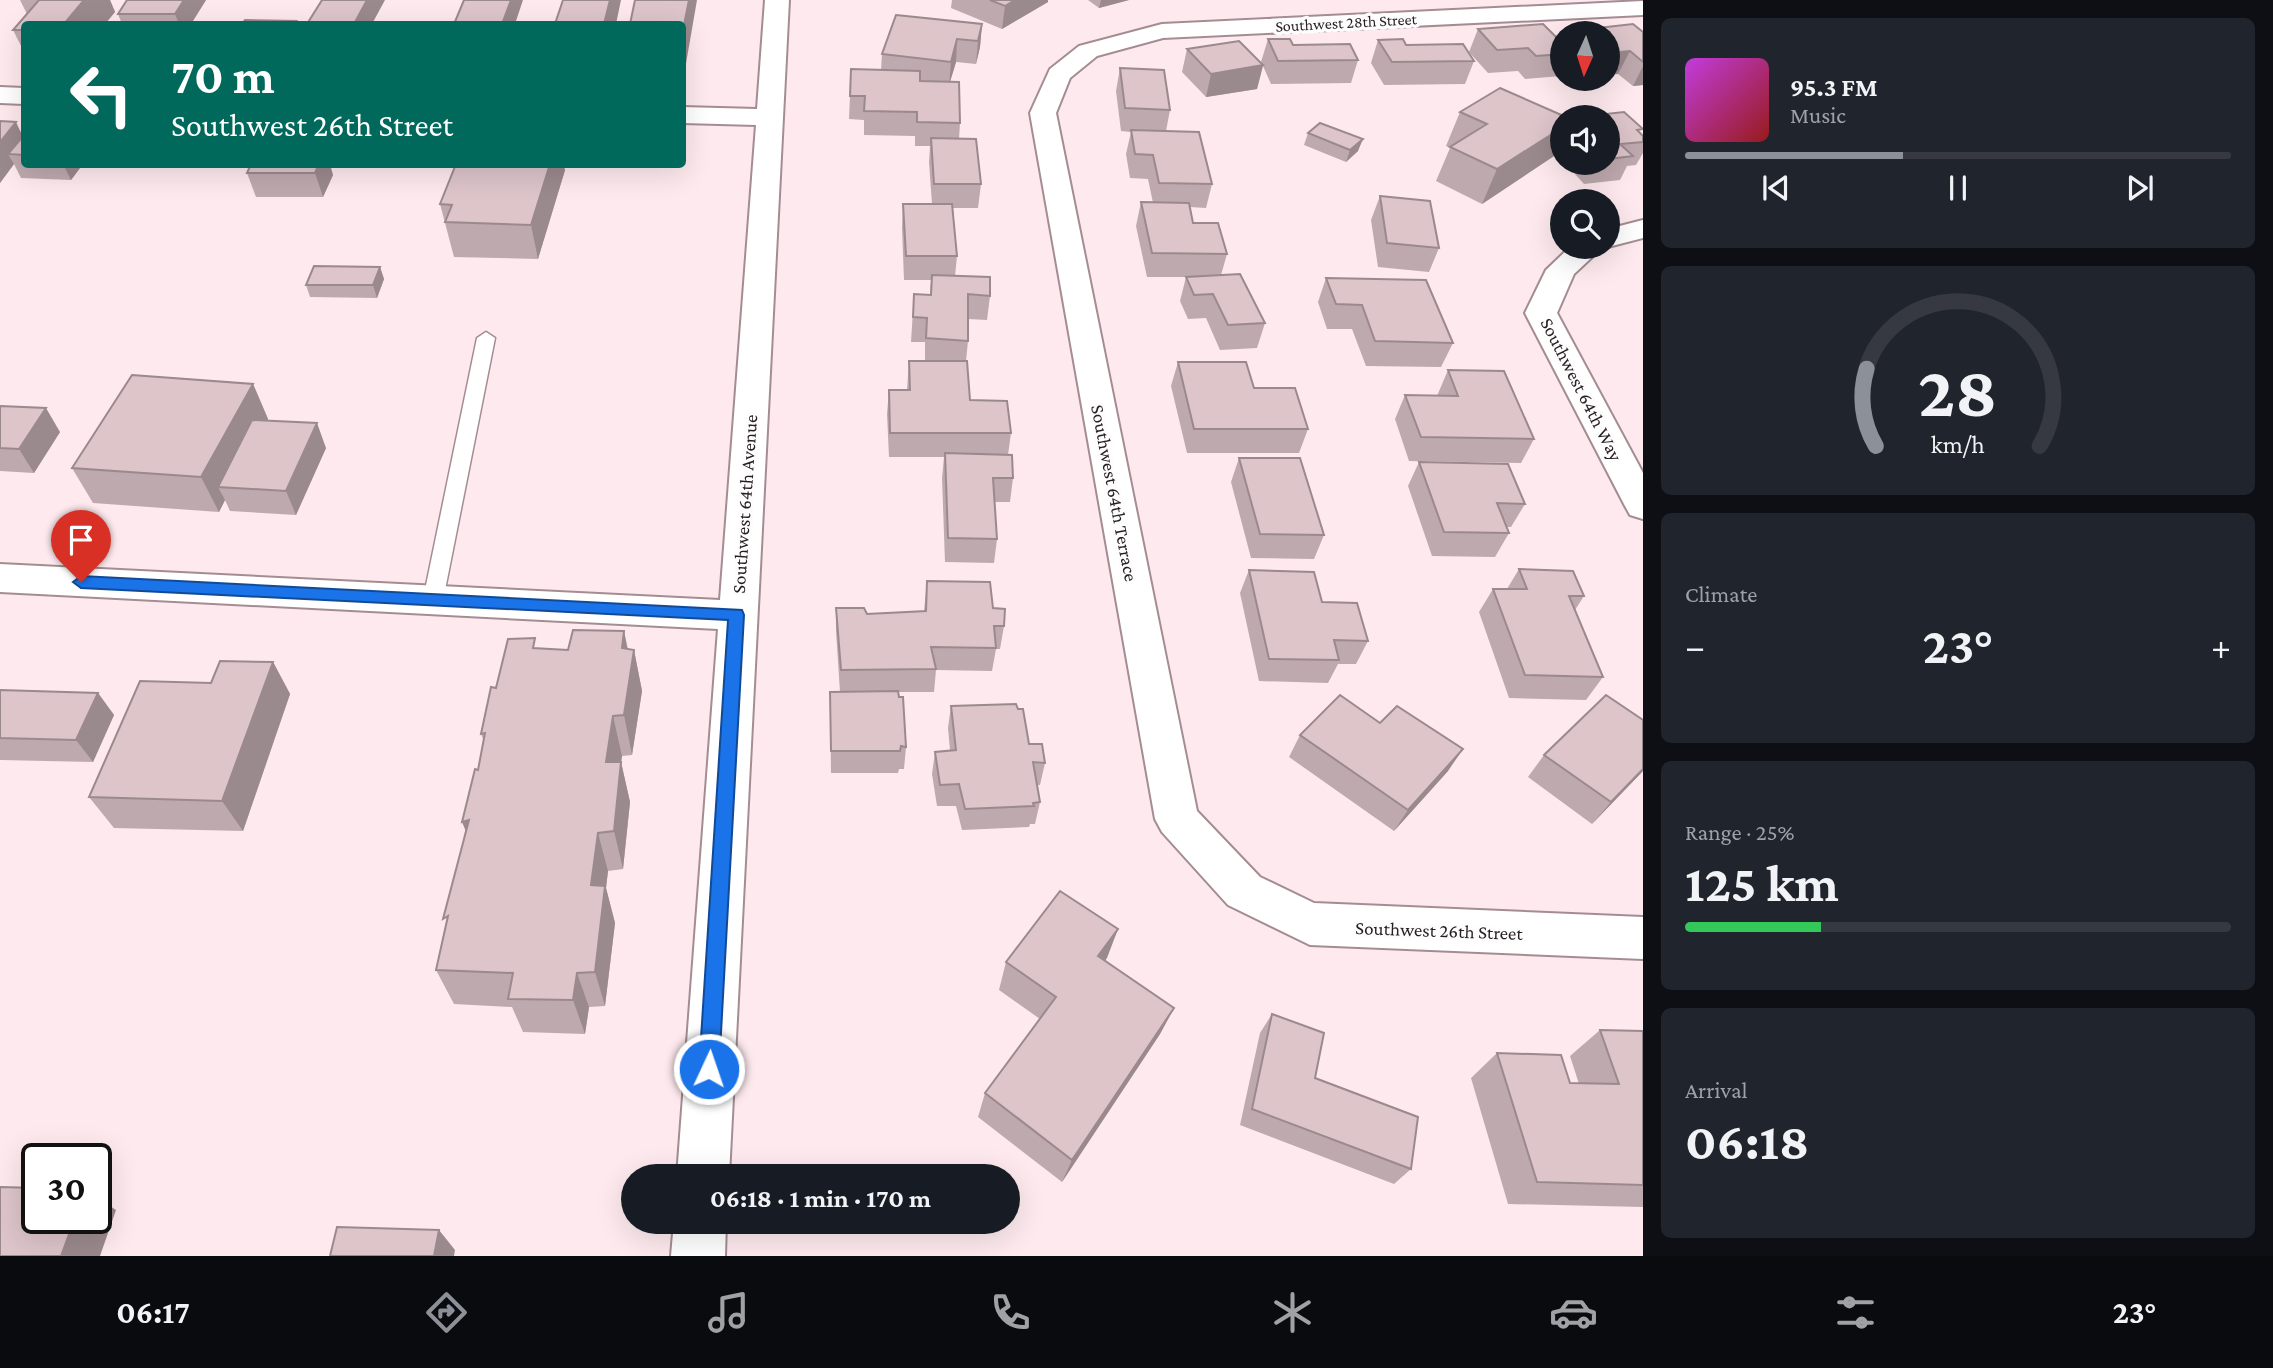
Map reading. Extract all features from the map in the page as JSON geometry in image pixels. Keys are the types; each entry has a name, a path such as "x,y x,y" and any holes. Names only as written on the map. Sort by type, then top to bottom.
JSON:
{"street":[{"name":"Southwest 64th Avenue","path":"704,1164 736,615 778,0"},
{"name":"Southwest 28th Street","path":"1059,74 1088,51 1162,31 1643,8"},
{"name":"Southwest 64th Terrace","path":"1059,74 1043,113 1177,819 1244,891"},
{"path":"0,95 21,96"},
{"path":"686,115 769,117"},
{"path":"1620,235 1643,229"},
{"name":"Southwest 64th Way","path":"1574,259 1561,270 1541,313 1643,506"},
{"path":"0,578 736,615"},
{"name":"Southwest 26th Street","path":"1244,891 1310,924 1643,938"},
{"path":"698,1256 699,1234"}],"lane":[{"path":"433,600 486,338"}],"building":[{"path":"39,0 84,0 66,21 21,21 21,30 13,30"},
{"path":"127,0 184,0 175,14 118,14"},
{"path":"322,0 367,0 356,21 309,21"},
{"path":"464,0 511,0 503,21 455,21"},
{"path":"563,0 610,0 605,21 556,21"},
{"path":"635,0 689,0 685,21 631,21"},
{"path":"990,0 1015,0 1005,6"},
{"path":"896,15 982,24 978,41 957,39 951,62 882,54"},
{"path":"1543,24 1550,31 1550,55 1536,56 1528,48 1497,50 1478,29"},
{"path":"1633,24 1643,32 1643,62 1630,51 1620,52 1620,25"},
{"path":"1268,39 1290,39 1293,45 1350,44 1358,60 1278,61"},
{"path":"1403,39 1406,45 1463,44 1474,61 1392,62 1378,40"},
{"path":"1239,41 1263,65 1211,74 1187,49"},
{"path":"1120,68 1164,70 1170,110 1125,108"},
{"path":"851,69 920,71 920,81 959,82 960,123 917,122 917,112 864,111 865,96 850,96"},
{"path":"1500,88 1550,110 1550,135 1497,169 1450,147 1487,124 1460,112"},
{"path":"1620,112 1624,112 1643,129 1637,130 1643,136 1643,142 1620,144"},
{"path":"0,121 16,122 0,142"},
{"path":"1320,123 1363,139 1350,150 1308,133"},
{"path":"1131,130 1199,132 1212,184 1159,183 1153,155 1135,154"},
{"path":"931,138 976,139 981,184 934,184"},
{"path":"21,139 21,155 8,154"},
{"path":"1620,144 1633,156 1620,158"},
{"path":"249,168 317,168 315,173 247,173"},
{"path":"454,168 549,168 531,225 445,222 452,205 440,204"},
{"path":"1380,196 1430,201 1439,248 1387,243"},
{"path":"1141,202 1189,203 1193,223 1218,223 1227,254 1152,253"},
{"path":"903,204 952,204 957,256 906,256"},
{"path":"314,266 380,267 373,285 306,285"},
{"path":"1240,274 1265,323 1228,325 1213,294 1194,295 1186,277"},
{"path":"932,275 990,277 990,296 968,294 968,341 926,338 927,318 913,317 914,294 931,295"},
{"path":"1326,278 1426,280 1453,343 1375,341 1362,305 1336,304"},
{"path":"909,361 967,361 970,400 1007,401 1011,433 890,433 889,390 910,390"},
{"path":"1178,362 1246,362 1254,388 1295,388 1308,429 1194,429"},
{"path":"1448,370 1504,371 1534,439 1421,437 1405,395 1458,396"},
{"path":"132,375 253,384 201,477 72,468"},
{"path":"0,406 46,408 19,449 0,448"},
{"path":"252,420 317,423 286,491 218,487"},
{"path":"945,453 1012,455 1013,478 993,478 997,539 948,538"},
{"path":"1239,458 1300,458 1324,535 1260,534"},
{"path":"1419,462 1508,464 1525,504 1497,503 1509,533 1444,532"},
{"path":"1519,569 1573,571 1584,596 1569,596 1603,677 1525,675 1493,589 1527,589"},
{"path":"1249,570 1314,572 1322,602 1357,603 1368,641 1334,640 1339,660 1269,659"},
{"path":"927,581 990,582 993,608 1005,609 1004,626 994,626 996,648 931,647 936,669 841,670 836,608 864,608 867,614 926,611"},
{"path":"573,630 624,631 622,648 634,650 624,715 613,716 606,762 621,762 614,831 598,833 591,885 605,886 595,972 577,973 573,1000 508,999 513,973 436,970 448,916 443,919 469,820 462,822 475,769 478,770 485,733 481,734 491,687 496,688 508,639 535,638 533,648 568,650"},
{"path":"220,661 273,662 222,801 89,797 140,681 211,683"},
{"path":"0,690 98,693 76,740 0,738"},
{"path":"898,691 899,697 903,697 906,747 901,746 900,751 831,751 830,692"},
{"path":"1340,695 1380,723 1397,706 1463,749 1408,810 1300,735"},
{"path":"1606,695 1643,720 1643,769 1611,802 1544,755"},
{"path":"1016,704 1018,709 1023,709 1029,744 1042,744 1045,763 1033,762 1040,802 1033,803 1034,806 965,809 959,784 940,785 935,752 956,750 951,706"},
{"path":"1060,891 1118,929 1098,956 1174,1008 1072,1160 985,1093 1056,997 1006,962"},
{"path":"1272,1014 1324,1033 1315,1078 1418,1117 1411,1169 1252,1109"},
{"path":"1600,1030 1643,1031 1643,1185 1537,1182 1497,1053 1561,1055 1570,1083 1619,1084"},
{"path":"0,1187 21,1188 21,1234 69,1234 61,1256 0,1256"},
{"path":"337,1227 439,1230 434,1256 330,1256"}],"route":[{"path":"81,582 736,615 709,1069"}]}
